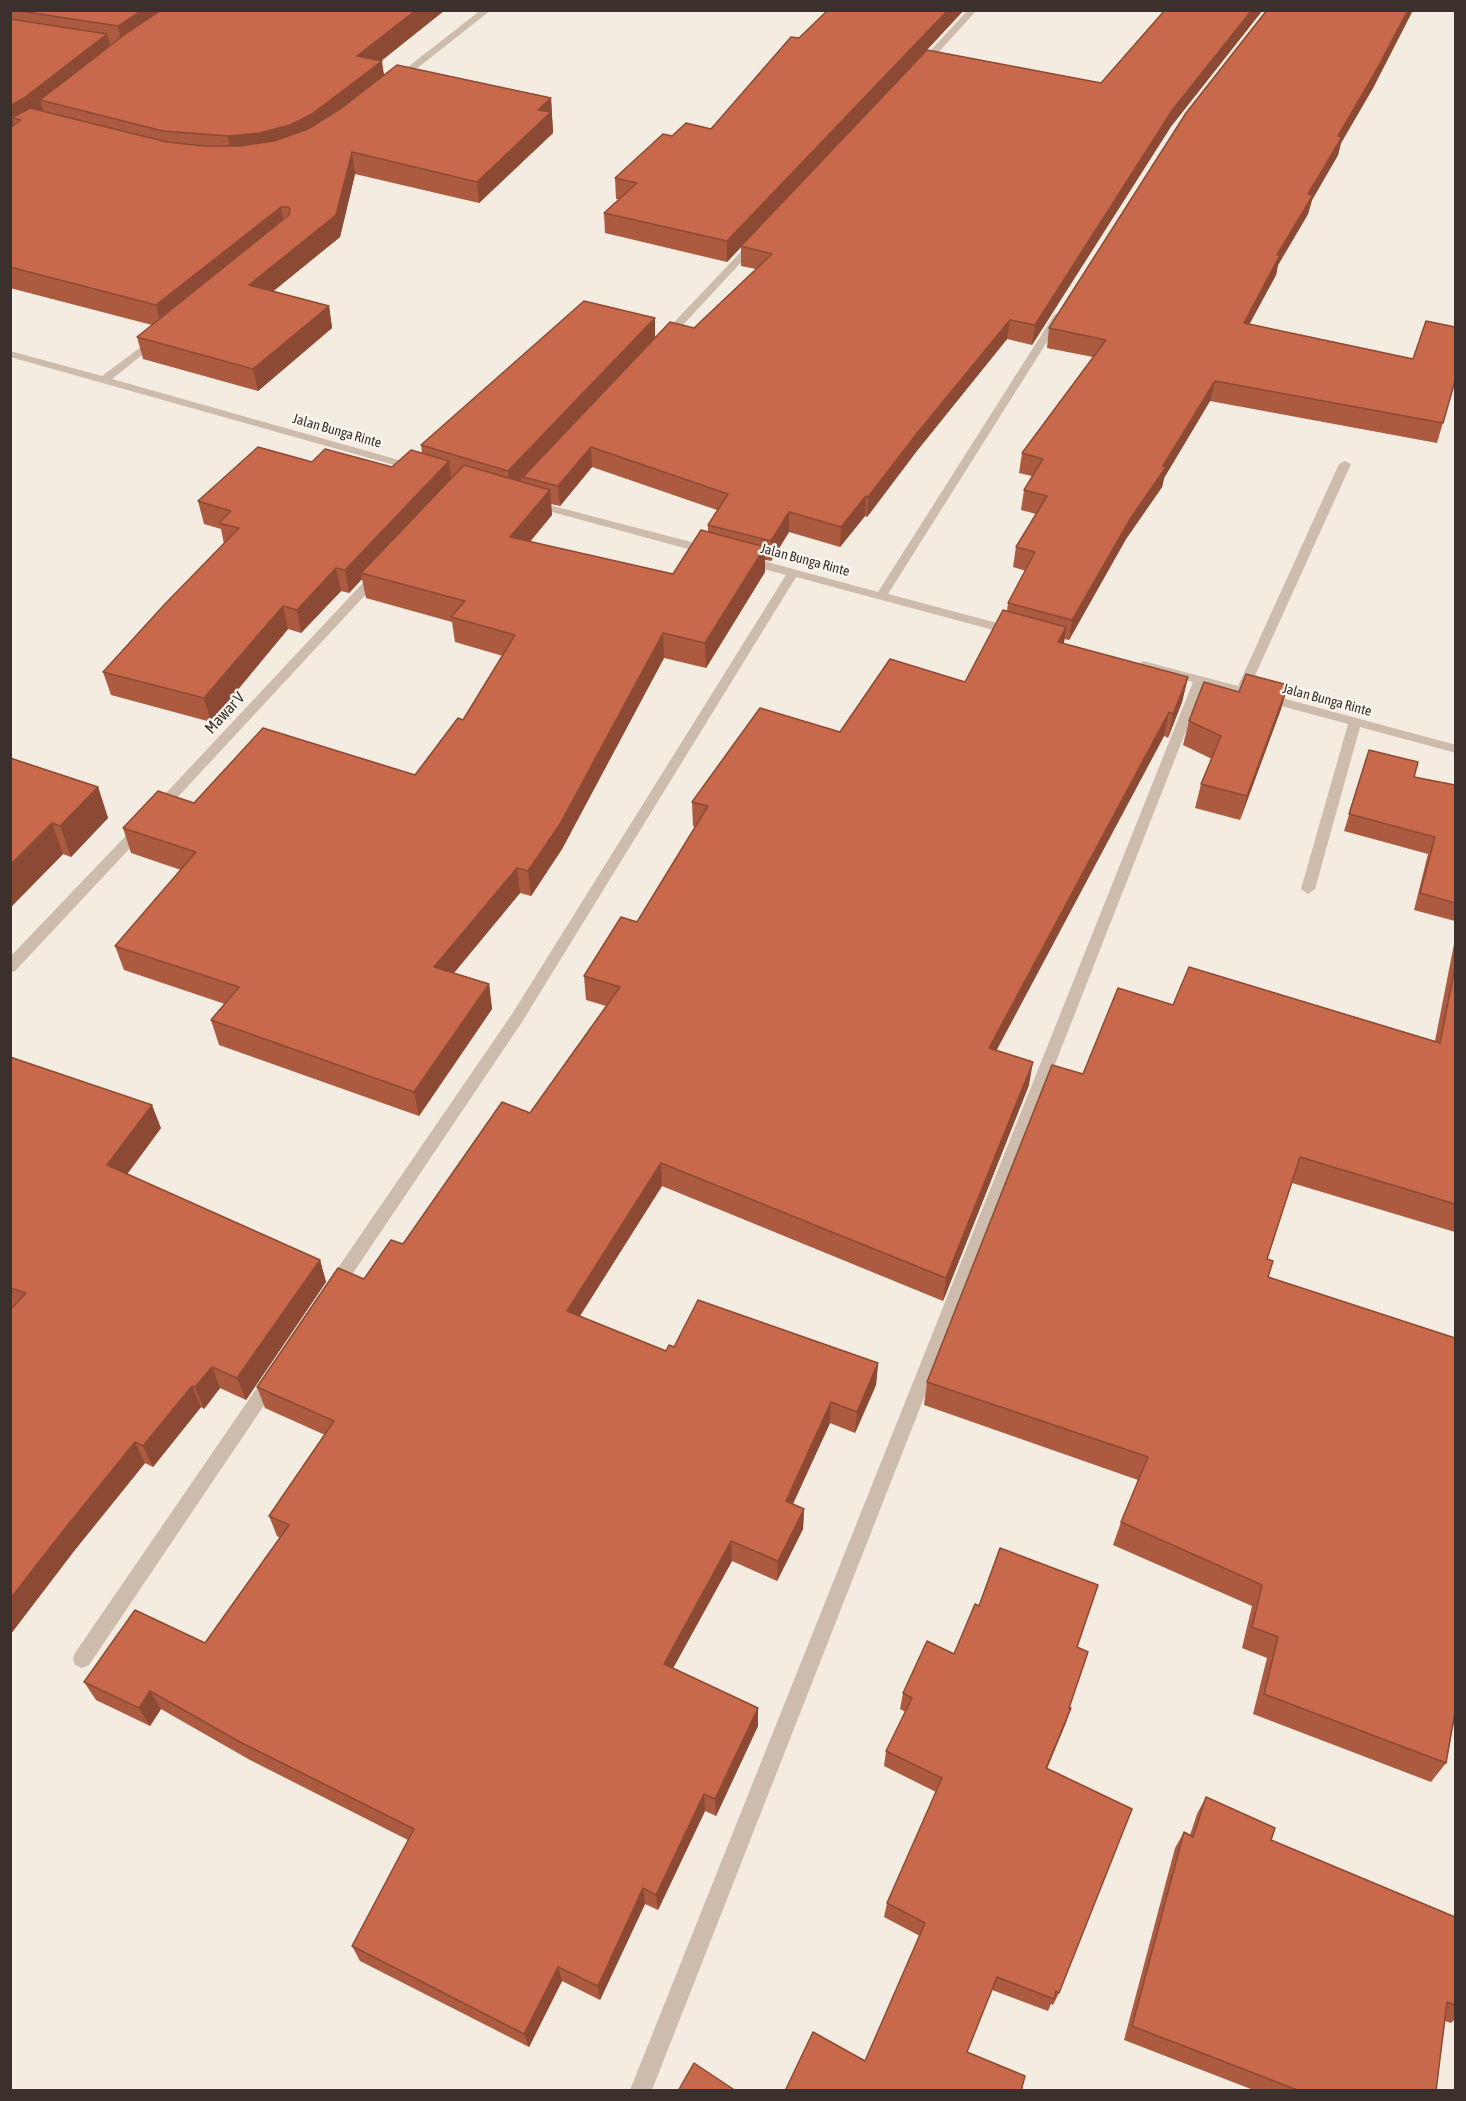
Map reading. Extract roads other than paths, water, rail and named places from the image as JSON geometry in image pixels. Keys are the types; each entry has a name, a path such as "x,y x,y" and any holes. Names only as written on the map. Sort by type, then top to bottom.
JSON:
{"street":[{"path":"388,87 487,10"},
{"path":"916,72 973,10"},
{"path":"653,350 760,237"},
{"path":"881,596 1064,308"},
{"path":"104,380 169,329"},
{"name":"Jalan Bunga Rinte","path":"10,354 430,472"},
{"path":"1242,691 1345,464"},
{"name":"Jalan Bunga Rinte","path":"525,501 1029,635"},
{"name":"Mawar V","path":"10,968 383,569"},
{"path":"323,1304 517,1018 793,573"},
{"name":"Jalan Bunga Rinte","path":"1131,662 1354,724 1455,749"},
{"path":"641,2091 1200,680"},
{"path":"1308,889 1354,724"},
{"path":"82,1659 276,1373"}]}
